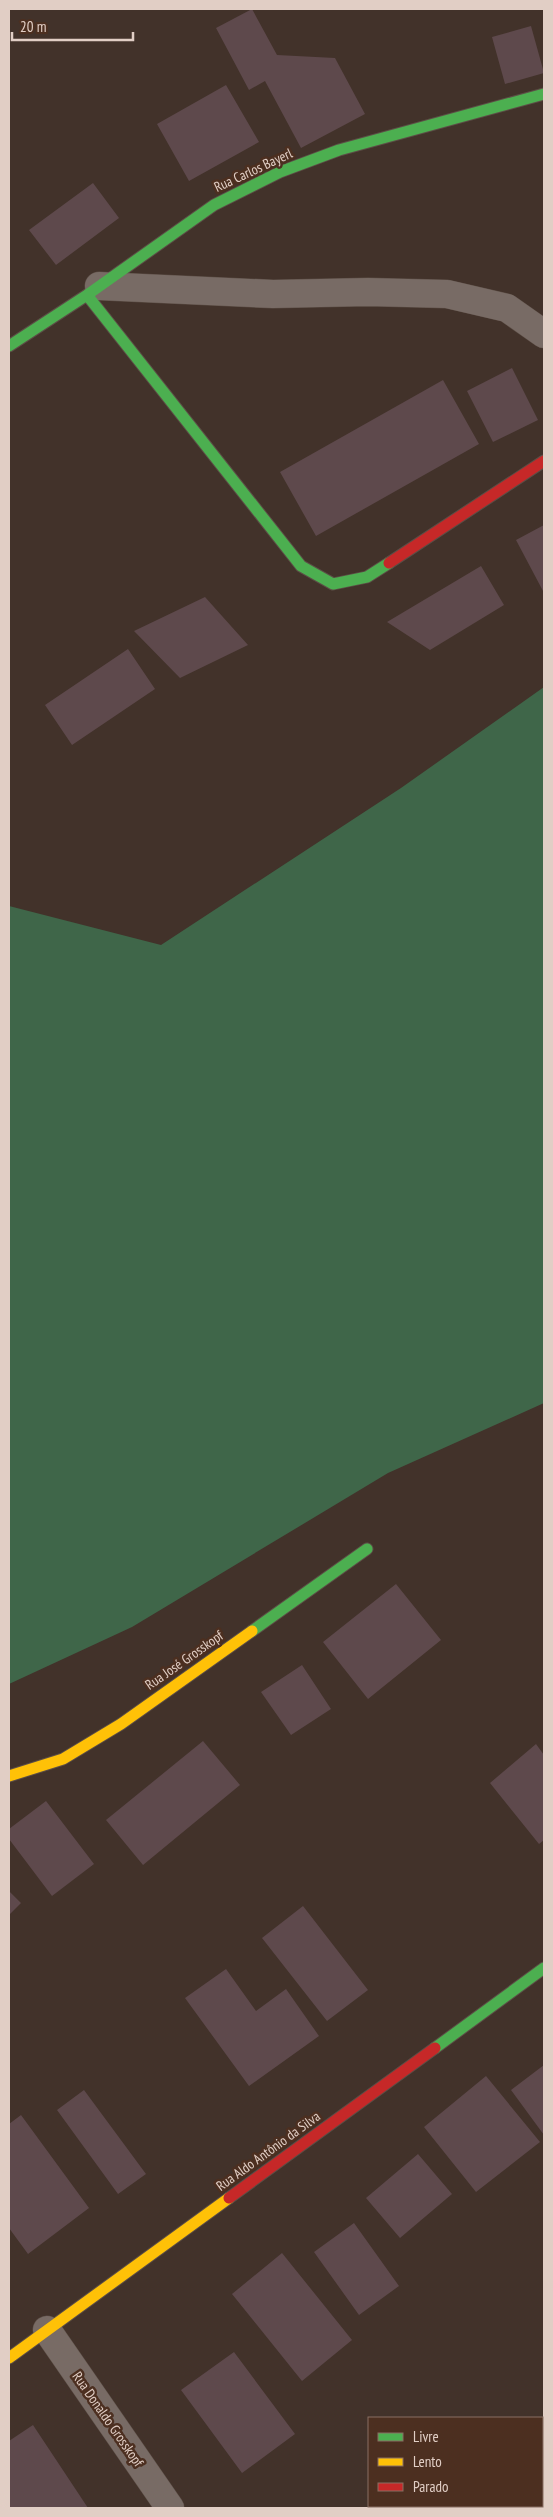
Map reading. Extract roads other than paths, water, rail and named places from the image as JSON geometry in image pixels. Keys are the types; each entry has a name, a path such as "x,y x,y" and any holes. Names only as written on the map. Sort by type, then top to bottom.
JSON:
{"street":[{"name":"Rua Carlos Bayerl","path":"9,346 214,205 280,172 339,150 544,94"},
{"path":"93,290 273,294 368,292 447,294 507,308 544,334"},
{"path":"93,290 301,566 333,584 367,577 544,461"},
{"name":"Rua José Grosskopf","path":"9,1776 63,1759 121,1724 367,1549"},
{"name":"Rua Aldo Antônio da Silva","path":"9,2358 544,1968"},
{"name":"Rua Donaldo Grosskopf","path":"47,2330 170,2508"}]}
